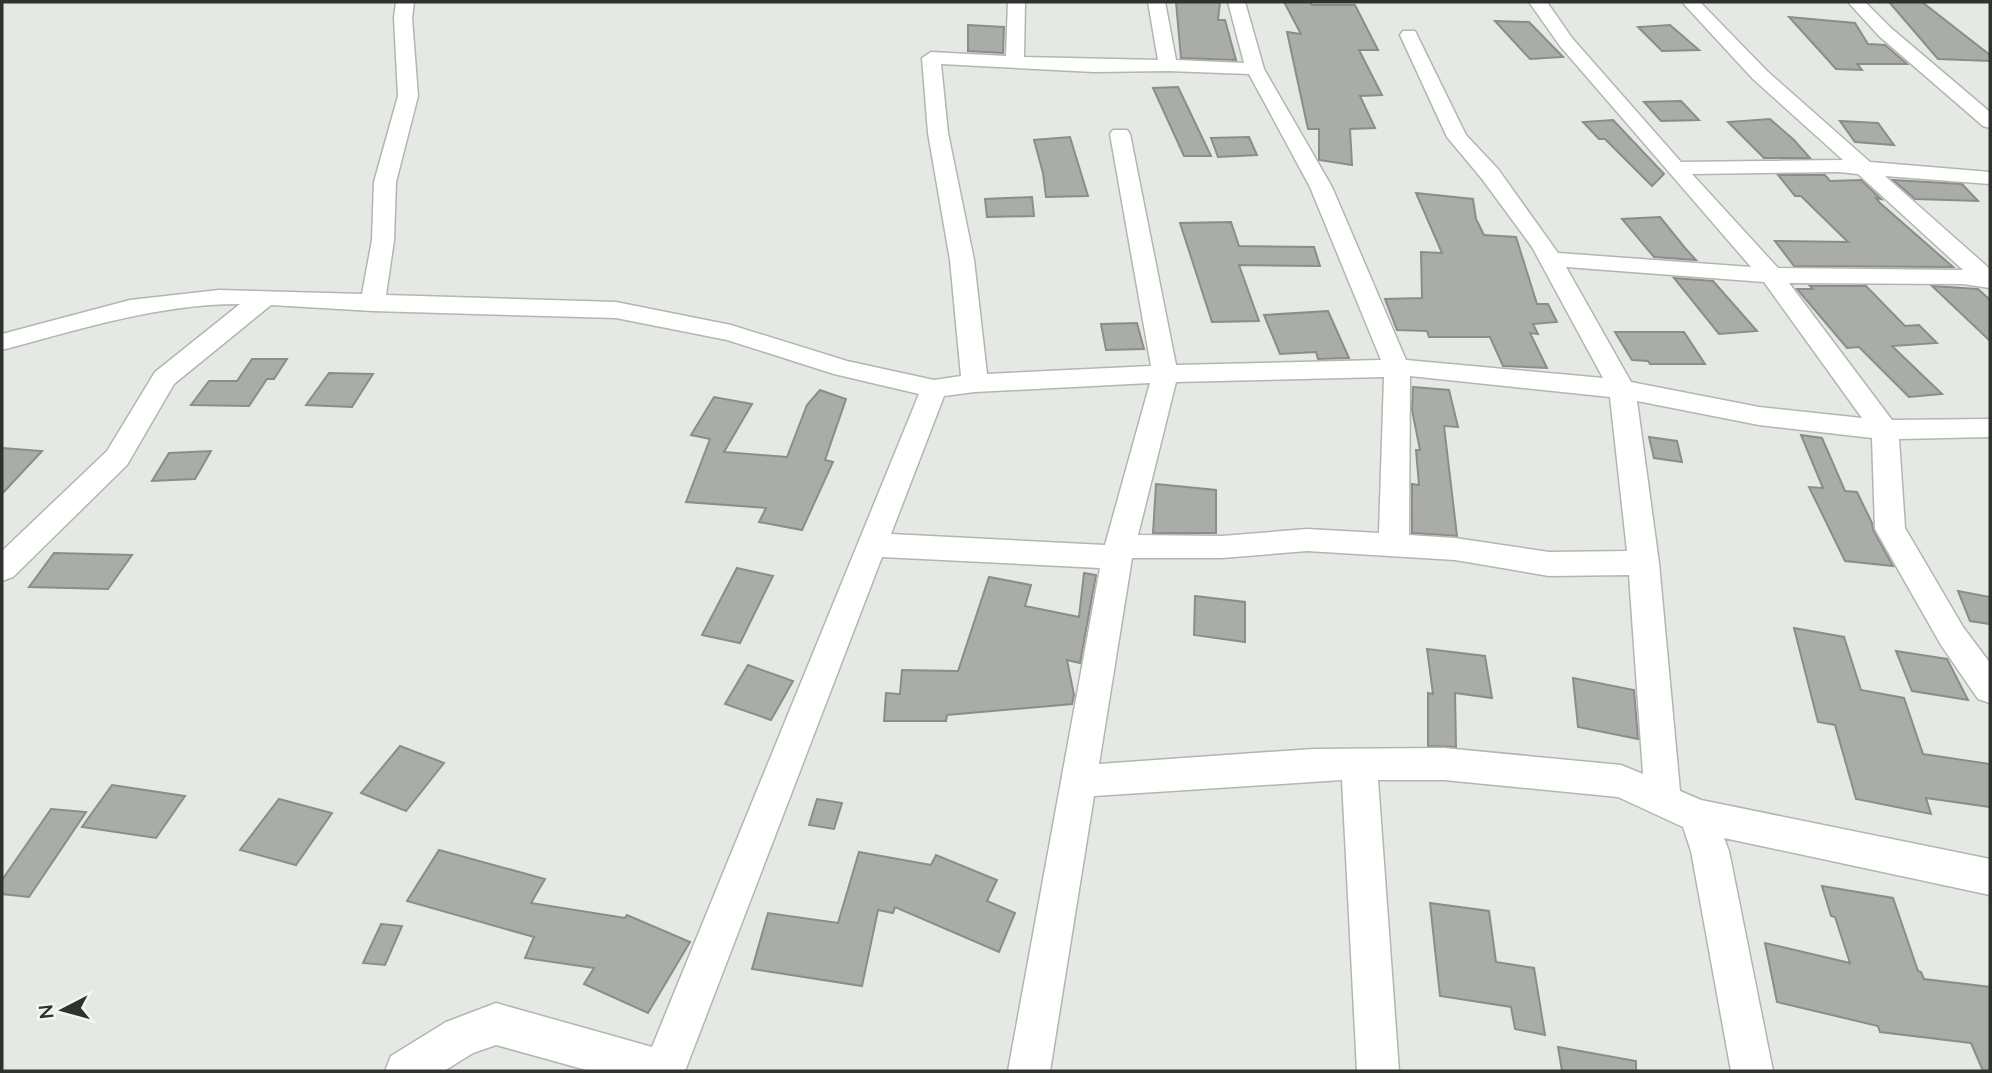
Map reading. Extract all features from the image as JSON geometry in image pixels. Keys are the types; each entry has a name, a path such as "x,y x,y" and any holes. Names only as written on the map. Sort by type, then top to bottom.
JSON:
{"street":[{"path":"373,304 383,240 385,182 408,96 403,18 405,2"},
{"path":"1016,2 1016,63"},
{"path":"1157,2 1168,65"},
{"path":"1237,2 1255,69 1321,187 1397,368 1394,545"},
{"path":"1538,2 1566,43 1771,275 1885,430 1890,529 1952,636 1990,689"},
{"path":"1691,2 1760,75 1989,279"},
{"path":"1856,2 1885,32 1990,122"},
{"path":"1409,36 1457,136 1490,174 1551,260 1622,389 1644,563 1663,800"},
{"path":"975,383 962,260 938,133 931,58 1094,66 1168,65 1255,69"},
{"path":"1030,1071 1119,552 1165,374 1120,134"},
{"path":"1675,168 1865,168 1990,178"},
{"path":"1551,260 1771,275 1928,275 1989,279"},
{"path":"2,569 117,458 164,378 265,297"},
{"path":"2,342 130,308 182,300 265,297 373,304 616,310 731,333 843,368 934,389 975,383 1165,374 1397,368 1622,389 1759,416 1885,430 1990,428"},
{"path":"406,1071 461,1037 496,1024 664,1071 934,389"},
{"path":"873,545 1119,552 1307,540 1455,549 1549,564 1644,563"},
{"path":"1079,781 1359,764 1444,764 1621,781 1697,816 1990,877"},
{"path":"1359,764 1377,1071"},
{"path":"1697,816 1710,851 1752,1071"}],"building":[{"path":"1176,2 1220,2 1218,20 1225,20 1236,60 1181,58"},
{"path":"1284,2 1355,5 1378,50 1359,50 1382,95 1360,96 1375,128 1350,129 1352,165 1319,160 1319,129 1308,129 1287,32 1301,34"},
{"path":"1889,2 1922,2 1990,55 1990,61 1938,59"},
{"path":"1789,17 1855,23 1868,44 1885,45 1907,64 1857,64 1862,70 1836,69"},
{"path":"1495,21 1529,22 1563,57 1530,59"},
{"path":"968,25 1004,27 1003,53 968,51"},
{"path":"1670,25 1699,50 1662,51 1638,27"},
{"path":"1178,87 1211,156 1184,156 1153,88"},
{"path":"1681,101 1699,120 1661,121 1644,102"},
{"path":"1770,119 1810,158 1764,158 1728,122"},
{"path":"1613,120 1664,174 1652,186 1605,139 1599,139 1583,122"},
{"path":"1840,121 1878,123 1894,145 1855,142"},
{"path":"1070,137 1088,196 1046,197 1034,140"},
{"path":"1249,137 1257,155 1218,157 1211,138"},
{"path":"1778,175 1825,175 1830,181 1861,180 1881,199 1876,198 1880,203 1953,267 1794,266 1775,241 1848,242 1801,196 1795,196"},
{"path":"1893,180 1962,184 1978,201 1915,199"},
{"path":"1416,193 1473,199 1476,219 1484,235 1516,237 1537,304 1548,304 1557,322 1533,324 1538,334 1530,333 1547,368 1503,366 1490,337 1429,337 1427,331 1397,330 1385,299 1422,298 1421,252 1442,253"},
{"path":"1032,197 1034,216 987,217 985,199"},
{"path":"1660,217 1696,260 1654,257 1622,219"},
{"path":"1231,222 1239,246 1314,247 1320,266 1239,265 1259,321 1212,322 1180,223"},
{"path":"1674,278 1713,281 1757,331 1719,334"},
{"path":"1810,286 1866,286 1905,326 1919,325 1937,343 1892,346 1942,394 1909,397 1859,347 1847,348 1797,289 1813,289"},
{"path":"1932,286 1978,289 1990,300 1990,341"},
{"path":"1328,311 1349,358 1318,359 1316,352 1280,354 1264,315"},
{"path":"1137,323 1144,349 1106,350 1101,324"},
{"path":"1615,332 1684,332 1705,364 1650,364 1648,361 1632,360"},
{"path":"252,359 287,359 274,379 267,379 249,406 191,405 209,381 237,381"},
{"path":"329,373 373,374 352,407 306,405"},
{"path":"1413,387 1449,390 1458,427 1444,426 1457,536 1412,533 1412,484 1419,485 1416,450 1420,450 1412,410"},
{"path":"820,390 846,399 825,460 833,462 802,530 759,522 766,508 686,502 710,439 691,435 714,397 752,404 724,452 787,457 807,405"},
{"path":"1801,435 1822,438 1845,491 1857,492 1873,530 1893,566 1845,561 1809,487 1823,488"},
{"path":"1649,437 1677,441 1682,462 1654,458"},
{"path":"2,448 42,451 2,494"},
{"path":"211,451 195,479 152,481 169,453"},
{"path":"1156,484 1216,490 1216,533 1153,533"},
{"path":"54,553 132,555 108,589 29,587"},
{"path":"737,568 773,576 740,643 702,635"},
{"path":"1084,573 1096,575 1080,663 1067,660 1074,695 1072,704 947,715 946,721 884,721 886,693 900,694 902,670 958,671 989,577 1031,585 1025,606 1079,617"},
{"path":"1958,591 1990,597 1990,624 1970,621"},
{"path":"1195,596 1245,602 1245,642 1194,635"},
{"path":"1794,628 1844,637 1861,690 1904,698 1923,754 1990,764 1990,807 1926,798 1931,814 1856,799 1835,725 1818,722"},
{"path":"1427,649 1485,656 1492,698 1455,693 1456,747 1428,746 1428,693 1433,694"},
{"path":"1896,651 1947,659 1968,700 1912,691"},
{"path":"748,665 793,681 771,720 725,704"},
{"path":"1573,678 1634,690 1638,739 1578,727"},
{"path":"400,746 444,763 406,811 361,793"},
{"path":"112,785 185,796 156,838 82,827"},
{"path":"279,799 332,813 296,865 240,850"},
{"path":"817,799 842,803 834,829 809,825"},
{"path":"51,809 86,812 29,897 2,894 2,880"},
{"path":"439,850 545,879 531,903 625,918 627,915 690,942 648,1013 584,984 594,968 525,958 534,937 407,901"},
{"path":"859,852 931,865 936,855 997,880 987,901 1015,913 999,952 895,907 893,913 878,910 862,986 752,969 768,913 838,923"},
{"path":"1822,886 1893,898 1918,971 1924,979 1990,987 1990,1071 1983,1071 1971,1043 1880,1032 1878,1026 1777,1002 1765,943 1850,963"},
{"path":"1430,903 1489,911 1496,962 1534,968 1545,1035 1515,1029 1511,1007 1440,996"},
{"path":"381,924 402,926 385,965 363,963"},
{"path":"1558,1047 1636,1061 1636,1071 1562,1071"}]}
